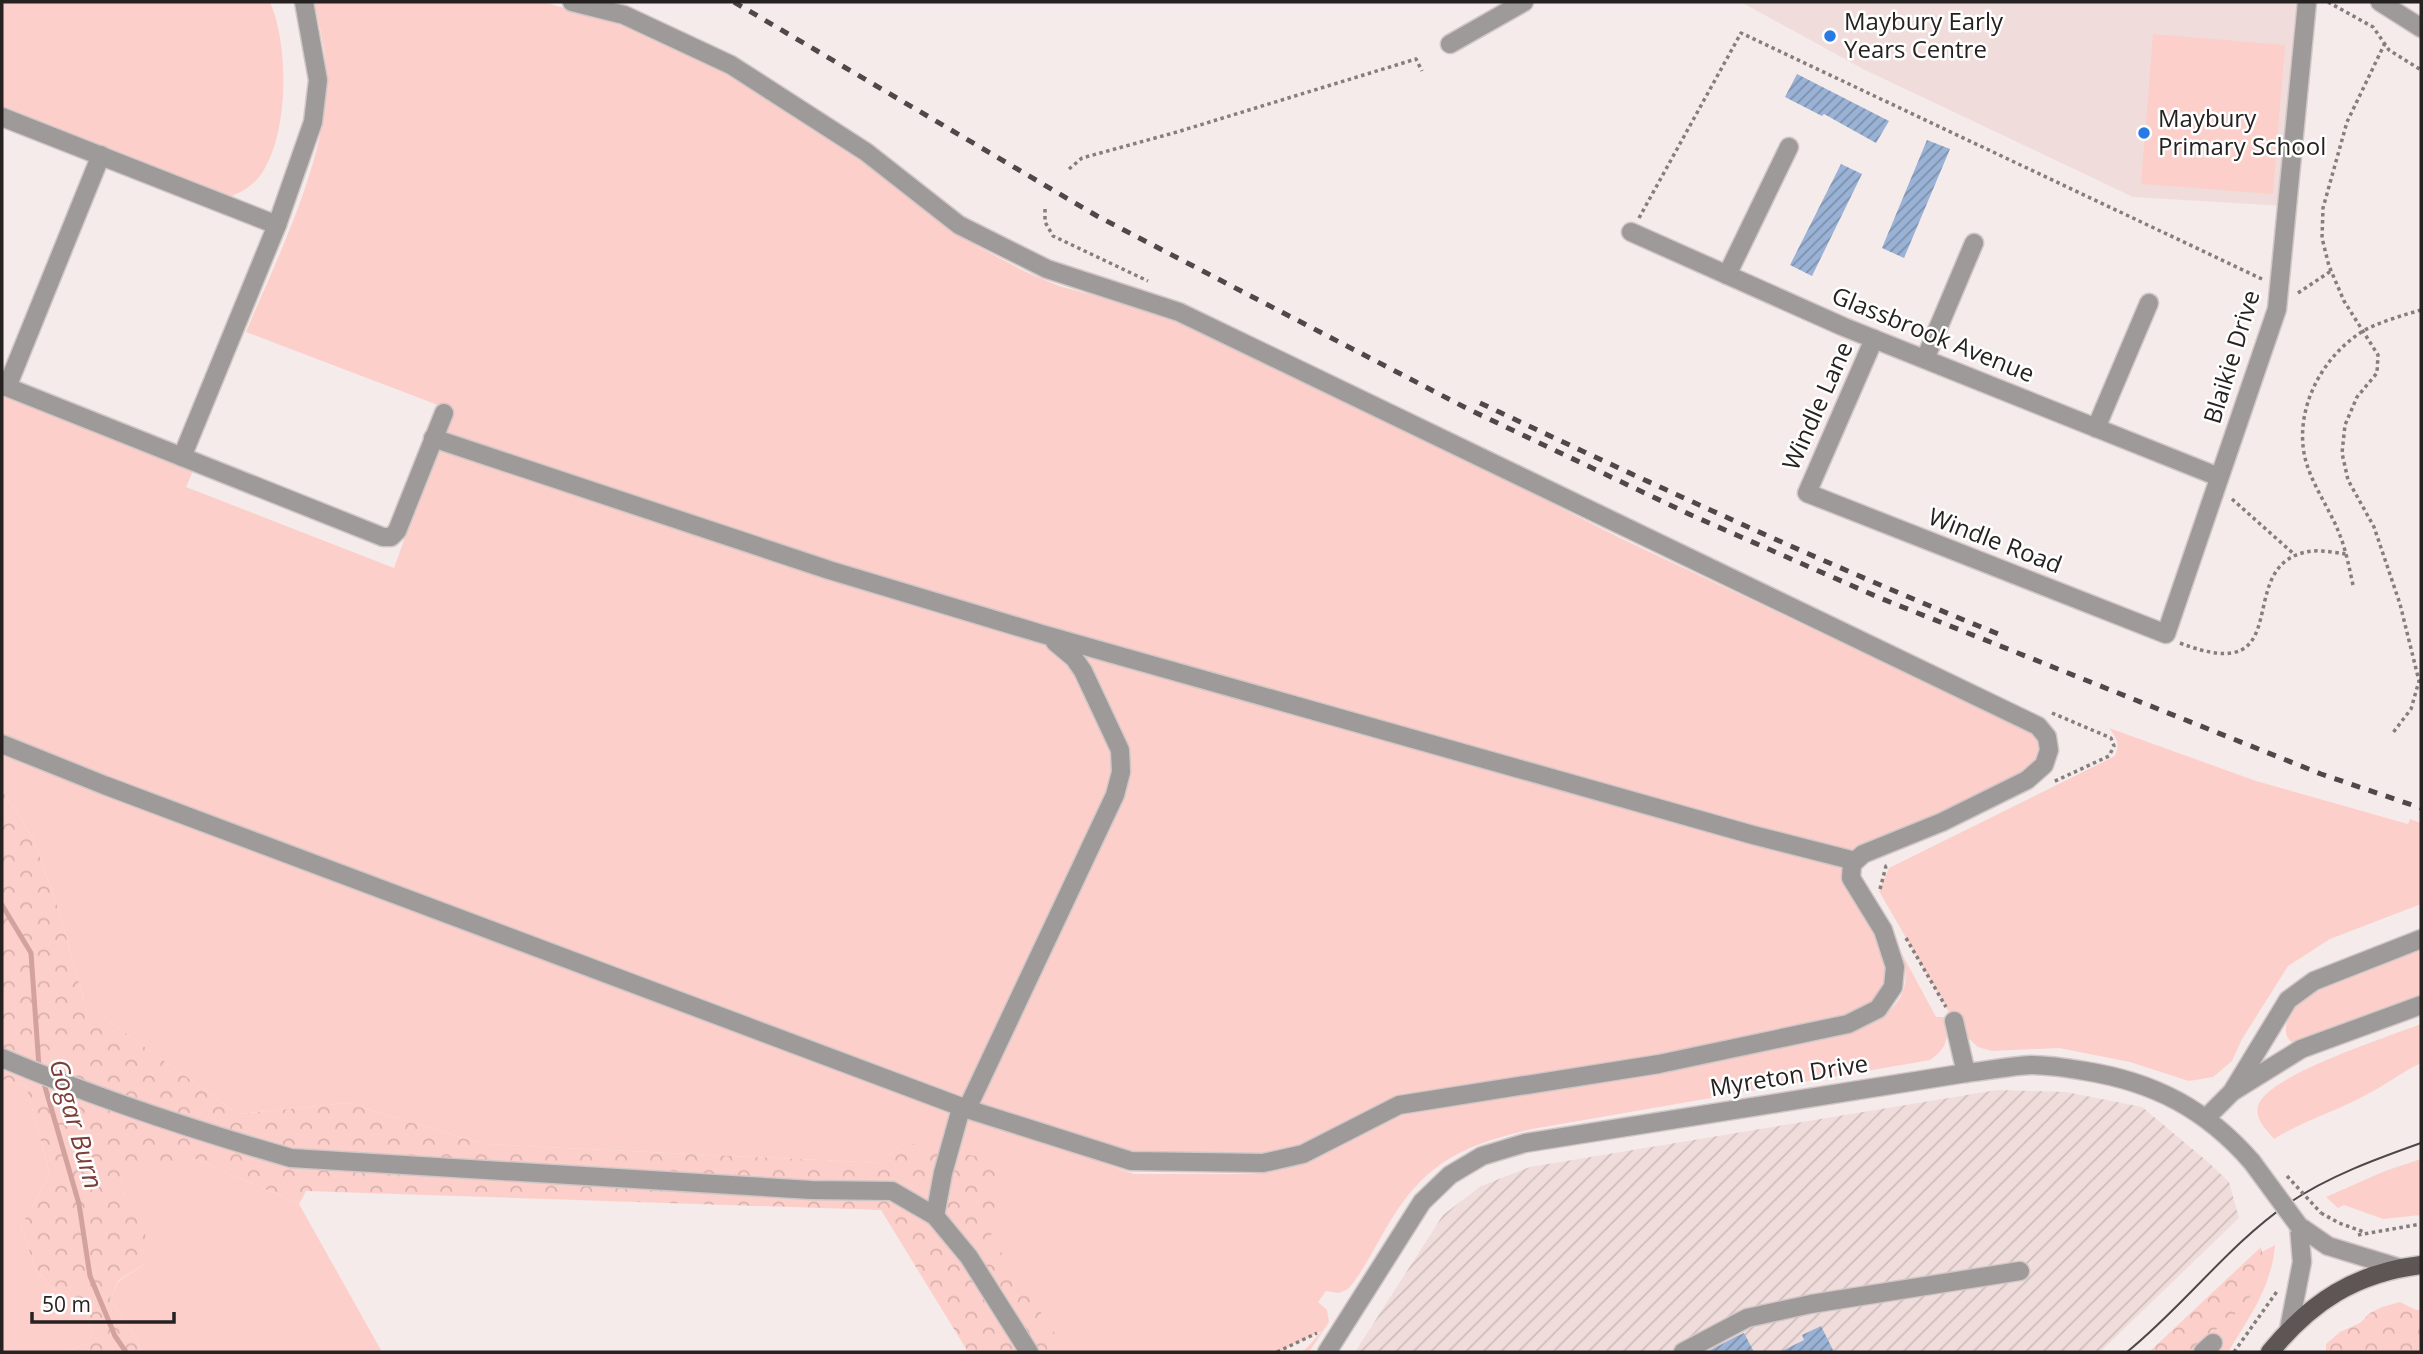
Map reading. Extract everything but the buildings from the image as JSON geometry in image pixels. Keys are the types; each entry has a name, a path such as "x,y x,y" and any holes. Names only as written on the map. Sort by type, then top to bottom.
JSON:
{"main road":[{"path":"2270,1352 2309,1310 2330,1295 2365,1278 2421,1265"}],"street":[{"path":"181,457 277,225 313,122 318,80 304,2"},
{"path":"2,744 963,1110 1131,1161 1262,1163 1303,1154 1399,1105 1659,1064 1848,1024 1878,1009 1893,987 1895,967 1883,930 1851,878 1852,864 1863,854 1942,822 2027,780 2044,765 2049,750 2047,737 2038,726 1179,312 1036,264 959,225 866,152 731,65 624,15 572,2"},
{"path":"1450,44 1524,2"},
{"name":"Blaikie Drive","path":"2166,634 2277,309 2287,291 2307,2"},
{"path":"2380,2 2421,28"},
{"path":"2,117 277,225"},
{"path":"1727,275 1789,147"},
{"path":"100,155 4,386 383,537 391,537 397,531 444,413"},
{"name":"Glassbrook Avenue","path":"1631,232 1874,339 2220,478"},
{"path":"1925,359 1974,243"},
{"path":"2096,428 2149,303"},
{"name":"Windle Lane","path":"1807,493 1874,339"},
{"path":"433,438 830,570 1042,634 1701,821 1855,861"},
{"name":"Windle Road","path":"1807,493 2166,634"},
{"path":"935,1216 943,1173 963,1110 1115,795 1121,772 1120,750 1083,671 1063,647 1042,634"},
{"path":"2232,1092 2288,1000 2314,981 2421,939"},
{"path":"2206,1118 2232,1092 2301,1049 2421,1005"},
{"path":"1954,1021 1966,1073"},
{"path":"2271,1027 2275,1038 2284,1047 2301,1049"},
{"path":"2,1058 77,1090 291,1158 811,1190 892,1191 935,1216 969,1257 1029,1352"},
{"name":"Myreton Drive","path":"1327,1352 1422,1202 1450,1175 1482,1156 1525,1143 1569,1135 2032,1065 2112,1075 2155,1088 2206,1118 2229,1137 2252,1162 2299,1226 2328,1246 2400,1268"},
{"path":"2289,1329 2302,1262 2299,1226"},
{"path":"1683,1352 1747,1318 1811,1304 2020,1271"}],"path":[{"path":"2328,2 2373,27 2389,50 2421,70"},
{"path":"1631,232 1741,33 2287,291 2331,271"},
{"path":"2385,43 2347,122 2323,208 2322,238 2331,271 2344,301 2378,355 2377,373 2357,397 2345,425 2342,453 2348,480 2374,527 2400,604 2418,681 2411,709 2392,734"},
{"path":"1069,169 1082,158 1416,59 1422,71"},
{"path":"1045,209 1045,222 1052,236 1149,281"},
{"path":"2353,585 2347,554 2339,532 2304,454 2308,403 2322,370 2338,350 2362,331 2421,310"},
{"path":"2235,488 2231,500 2295,555"},
{"path":"2166,634 2206,653 2229,655 2247,648 2257,633 2269,584 2279,568 2295,555 2315,550 2347,554"},
{"path":"2045,787 2109,756 2114,746 2111,738 2050,712"},
{"path":"1879,891 1886,866 1898,860"},
{"path":"1906,938 1954,1021"},
{"path":"2278,1167 2321,1213 2366,1233"},
{"path":"1277,1352 1324,1330 1343,1327"}],"shaded area":[{"name":"Maybury Primary School","path":"1741,2 2301,2 2284,206 2133,197 1863,69"},
{"path":"1997,1090 2066,1092 2142,1107 2229,1182 2239,1218 2100,1352 1355,1352 1443,1215 1481,1186 1530,1167"}],"green space":[{"path":"2,2 270,2 281,41 283,88 277,135 271,156 262,173 245,190 222,200 2,112"},
{"path":"314,2 544,2 667,39 816,122 977,246 1024,271 1059,286 1200,324 1620,538 2030,731 2039,743 2038,759 2026,775 1846,856 1887,951 1891,970 1877,1000 1854,1018 1771,1039 1400,1100 1296,1152 1258,1159 1129,1154 1060,1133 2,739 2,390 195,466 186,487 394,568 451,410 246,332 300,204 320,136 326,71"},
{"path":"2153,34 2285,45 2273,194 2141,184"},
{"path":"2109,728 2256,781 2408,824 2410,819 2421,823 2421,904 2330,939 2288,966 2242,1039 2232,1061 2213,1077 2189,1081 2130,1062 2059,1048 1992,1051 1978,1047 1954,1021 1879,891 1889,868 2115,756 2117,741"},
{"path":"2,752 960,1112 1134,1174 1252,1174 1292,1166 1315,1157 1396,1113 1833,1036 1868,1024 1896,1004 1903,990 1906,973 1901,952 1936,1017 1944,1017 1947,1036 1940,1051 1930,1060 1532,1129 1492,1140 1458,1154 1428,1174 1400,1206 1348,1289 1339,1293 1326,1291 1318,1302 1327,1310 1329,1322 1309,1352 1303,1352 1322,1331 1277,1352 1029,1352 904,1142 880,1163 483,1144 347,1103 238,1114 85,1004 58,908 33,838 2,790"},
{"path":"2,790 33,838 58,908 85,1004 238,1114 347,1103 483,1144 880,1163 904,1142 1000,1161 991,1237 1067,1352 968,1352 881,1210 306,1191 299,1204 196,1159 122,1171 123,1192 144,1226 144,1264 118,1281 110,1299 137,1340 141,1352 65,1352 89,1343 92,1331 86,1314 62,1297 36,1271 21,1226 50,1175 26,1086 2,1079"},
{"path":"2421,944 2421,996 2309,1040 2295,1044 2289,1039 2286,1027 2292,1012 2304,998 2342,975"},
{"path":"2421,1024 2421,1063 2364,1096 2274,1139 2262,1124 2258,1116 2258,1106 2266,1094 2282,1082 2331,1058"},
{"path":"2,1079 26,1086 50,1175 21,1226 36,1271 62,1297 86,1314 92,1331 89,1343 65,1352 2,1352"},
{"path":"196,1159 299,1204 382,1352 141,1352 137,1340 110,1299 118,1282 144,1264 140,1216 129,1204 121,1186 122,1170"},
{"path":"2421,1159 2421,1215 2383,1219 2344,1205 2338,1208 2326,1197 2385,1171"},
{"path":"2275,1245 2264,1288 2228,1352 2212,1352 2210,1338 2194,1352 2186,1352 2199,1342 2262,1269 2262,1252"},
{"path":"2261,1247 2261,1276 2248,1300 2238,1311 2187,1352 2149,1352"},
{"path":"2400,1302 2421,1310 2421,1352 2326,1352 2326,1344 2340,1332 2360,1323 2370,1313 2382,1307"}],"waterway":[{"name":"Gogar Burn","path":"2,905 31,953 39,1067"},
{"name":"Gogar Burn","path":"43,1080 79,1204 90,1276 115,1336 126,1352"}],"tram line":[{"path":"2127,1352 2246,1237 2289,1203 2336,1176 2421,1143"}],"railway":[{"path":"734,2 1097,216 1468,409 1691,515 1880,598 2321,774 2421,808"},
{"path":"1480,403 1804,552 2001,635"}],"place":[{"name":"Maybury Early Years Centre","path":"1830,36"},
{"name":"Maybury Primary School","path":"2144,133"}]}
